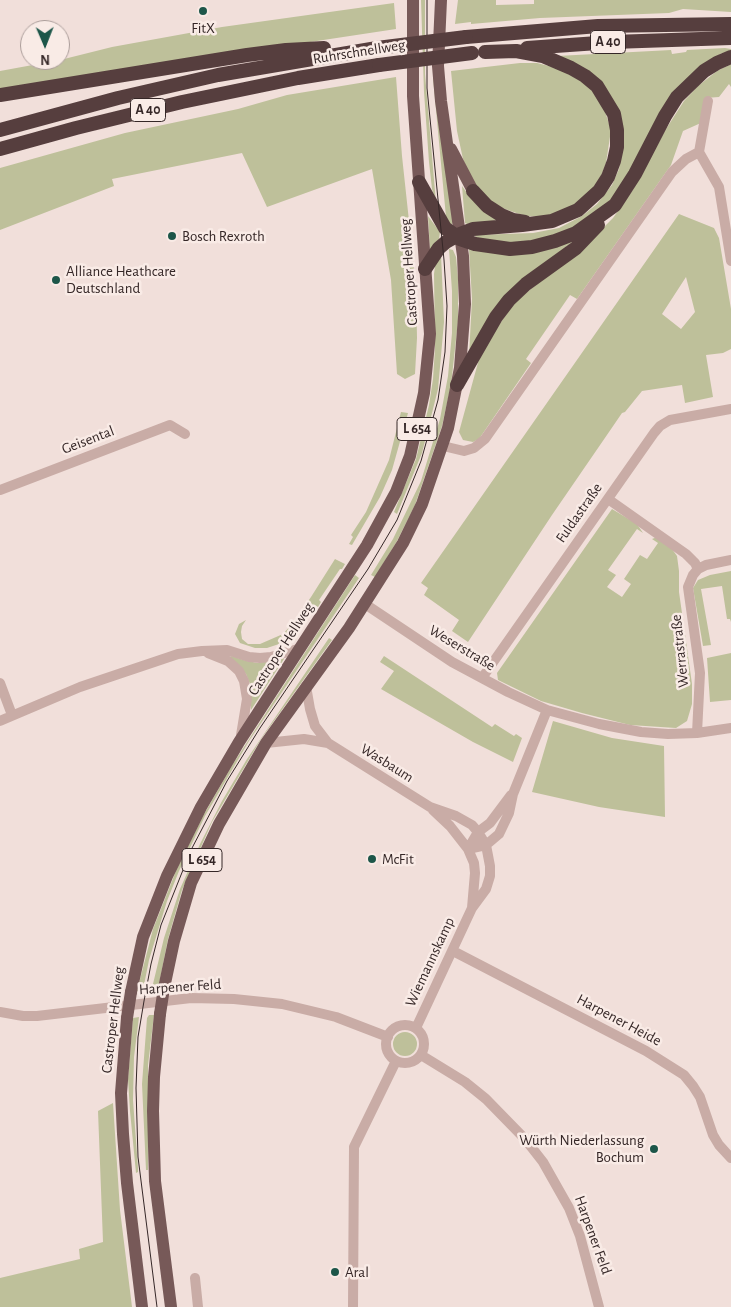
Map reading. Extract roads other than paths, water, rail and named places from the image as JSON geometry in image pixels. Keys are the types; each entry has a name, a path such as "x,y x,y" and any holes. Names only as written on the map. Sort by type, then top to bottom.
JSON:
{"highway":[{"name":"Ruhrschnellweg","path":"0,130 118,98 209,77 377,47 472,36 598,26 731,24"},
{"name":"Ruhrschnellweg","path":"0,149 190,100 298,78 379,65 479,53 612,42 731,38"},
{"path":"0,96 247,55 286,50 377,47"},
{"path":"425,270 439,248 473,229 552,221 572,213 586,204 599,191 611,169 616,147 617,130 614,114 597,86 585,76 558,61 516,51 479,53"},
{"path":"457,385 496,318 509,300 526,284 576,248 615,206 635,174 665,116 678,97 704,71 731,57"},
{"path":"419,182 440,222 458,236 493,248 532,247 555,241 576,233 615,206"},
{"path":"473,191 487,206 513,220 538,223"}],"main road":[{"name":"L 654","path":"404,0 404,5 412,18"},
{"name":"Castroper Hellweg","path":"142,1307 127,1183 122,1106 123,1055 127,1018 143,937 157,899 201,807 239,742 302,648 376,529 396,492 410,456 421,412 429,354 429,319 413,96 413,0"},
{"name":"L 654","path":"171,1307 155,1181 153,1102 164,988 174,941 191,883 218,824 266,743 365,604 403,543 422,504 442,446 457,385 464,337 465,304 438,66 441,0"},
{"path":"445,137 473,191"}],"street":[{"path":"708,101 699,152 719,187 731,261"},
{"path":"442,446 464,451 474,448 484,439 672,172 686,159 699,152"},
{"name":"Fuldastraße","path":"482,678 660,426 670,420 731,409"},
{"name":"Geisental","path":"0,490 170,425 185,434"},
{"path":"608,499 686,554 698,569 706,565 731,560"},
{"name":"Werrastraße","path":"697,733 700,673 688,588 693,575 698,569"},
{"name":"Weserstraße","path":"365,604 452,662 508,692 547,710 598,724 634,731 668,734 697,733 731,728"},
{"path":"0,721 80,687 178,654 227,650 249,657 260,658 271,657 302,648"},
{"path":"202,651 228,661 239,671 244,681 247,699 239,742"},
{"path":"0,683 12,715"},
{"name":"Wasbaum","path":"306,686 315,726 328,743 430,807 450,826 468,849"},
{"path":"468,849 486,845 499,834 509,814 513,794 547,710"},
{"name":"Wasbaum","path":"266,743 304,739 328,743"},
{"path":"468,849 478,832 490,823 513,794"},
{"name":"Wasbaum","path":"430,807 456,816 472,825 486,845"},
{"name":"Wiemannskamp","path":"416,1028 472,908 486,890 490,876 490,866 486,845"},
{"name":"Wiemannskamp","path":"468,849 474,863 475,873 472,908"},
{"name":"Harpener Heide","path":"452,951 646,1051 684,1075 700,1097 713,1135 731,1158"},
{"name":"Harpener Feld","path":"0,1012 37,1016 191,998 234,999 282,1004 336,1017 388,1037"},
{"path":"404,1025 416,1028 423,1038 424,1045 421,1055 412,1062 404,1064 396,1061 389,1054 386,1045 388,1037 392,1031 404,1025"},
{"name":"Harpener Feld","path":"421,1055 465,1082 486,1099 519,1132 543,1162 569,1208 580,1236 600,1307"},
{"path":"353,1307 354,1147 396,1061"},
{"path":"196,1278 198,1307"}],"tram line":[{"path":"157,1307 138,1157 136,1088 138,1037 151,964 161,925 191,850 227,781 260,728 368,569 397,520 421,461 438,400 445,352 447,306 427,88 427,0"}],"place":[{"name":"FitX","path":"203,11"},
{"name":"Bosch Rexroth","path":"172,236"},
{"name":"Alliance Heathcare Deutschland","path":"56,280"},
{"name":"McFit","path":"372,859"},
{"name":"Würth Niederlassung Bochum","path":"654,1149"},
{"name":"Aral","path":"335,1272"}]}
